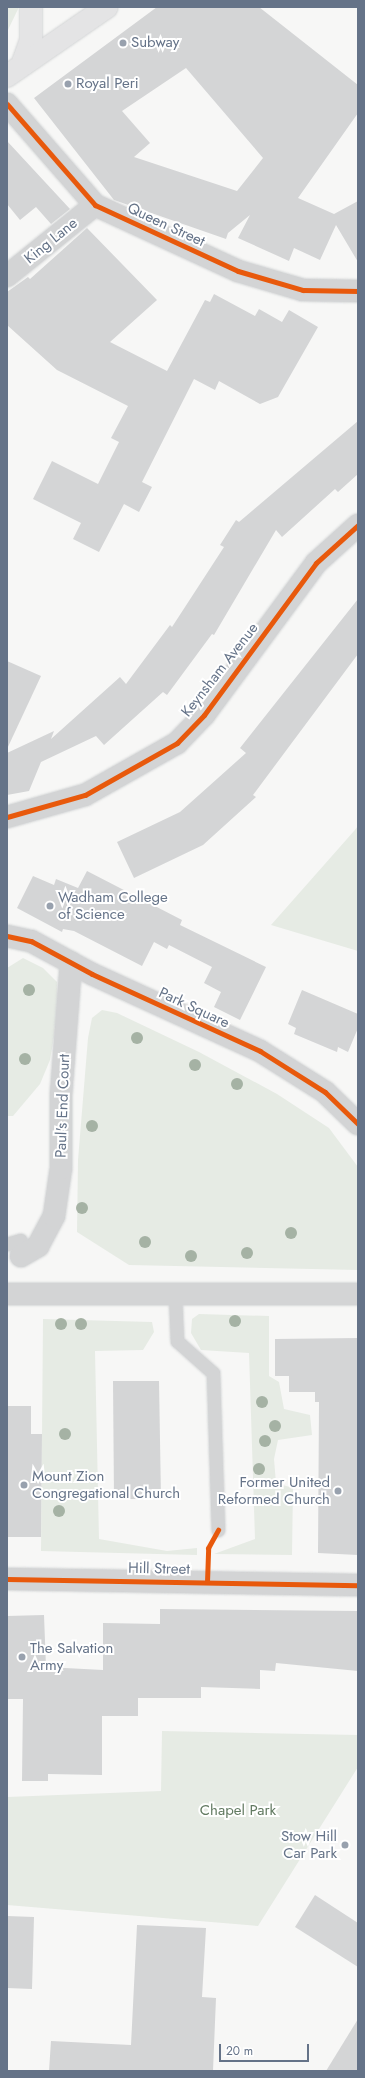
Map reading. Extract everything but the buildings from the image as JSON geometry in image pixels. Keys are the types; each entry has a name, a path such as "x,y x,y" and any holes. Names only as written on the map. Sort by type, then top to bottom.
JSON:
{"street":[{"path":"14,71 31,40 31,7"},
{"path":"14,71 107,7"},
{"name":"Queen Street","path":"7,104 95,205 238,271 303,290 358,291"},
{"name":"King Lane","path":"7,276 95,205"},
{"name":"Keynsham Avenue","path":"7,817 85,795 176,742 204,715 316,563 358,525"},
{"name":"Park Square","path":"7,936 31,941 71,962 260,1051 324,1092 358,1124"},
{"name":"Paul's End Court","path":"18,1248 54,1216 61,1168 60,1095 71,962"},
{"path":"7,1294 358,1294"},
{"name":"Hill Street","path":"7,1580 358,1585"}],"lane":[{"path":"175,1294 177,1341 213,1373 218,1530"}],"green space":[{"path":"7,7 19,7 7,32"},
{"path":"358,826 358,951 271,925 354,831"},
{"path":"23,958 43,968 57,982 58,1014 50,1060 40,1084 13,1116 7,1116 7,968"},
{"path":"102,1010 117,1013 199,1052 277,1094 329,1128 358,1167 358,1270 129,1265 77,1232 78,1160 88,1038 92,1018"},
{"path":"199,1314 269,1316 269,1376 279,1382 284,1409 310,1415 312,1435 278,1440 274,1459 276,1483 293,1488 292,1555 214,1554 255,1539 249,1353 201,1350 191,1333 192,1319"},
{"path":"43,1319 152,1322 154,1332 143,1350 95,1351 99,1539 167,1551 197,1548 197,1555 41,1551"},
{"name":"Chapel Park","path":"162,1731 358,1735 358,1767 258,1926 7,1905 7,1797 161,1791"}],"cycle path":[{"path":"7,104 95,205 238,271 303,290 358,291"},
{"path":"7,817 85,795 177,743 204,715 316,563 358,525"},
{"path":"7,936 31,941 92,974 260,1051 325,1092 358,1124"},
{"path":"207,1582 208,1548 218,1530"},
{"path":"7,1579 358,1585"}],"place":[{"name":"Subway","path":"123,43"},
{"name":"Royal Peri","path":"68,84"},
{"name":"Wadham College of Science","path":"50,906"},
{"name":"Mount Zion Congregational Church","path":"24,1485"},
{"name":"Former United Reformed Church","path":"338,1491"},
{"name":"The Salvation Army","path":"22,1657"},
{"name":"Stow Hill Car Park","path":"345,1845"}]}
